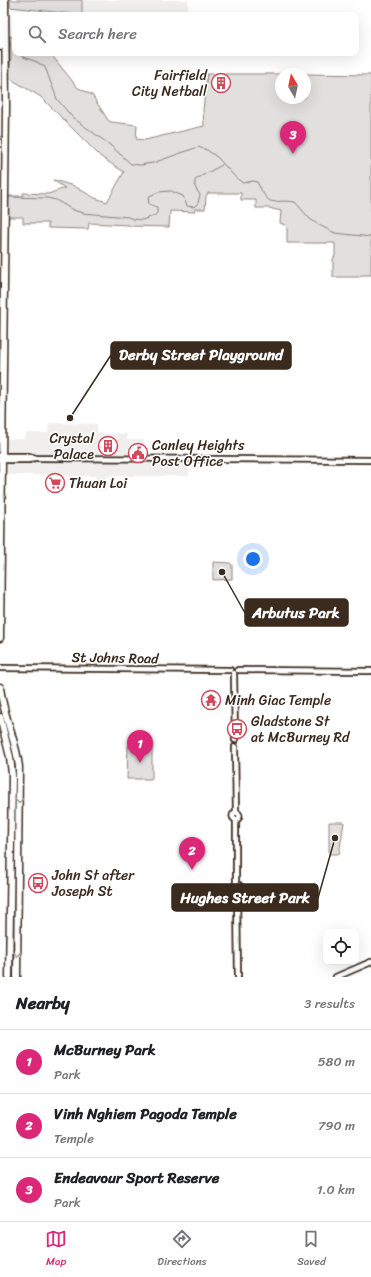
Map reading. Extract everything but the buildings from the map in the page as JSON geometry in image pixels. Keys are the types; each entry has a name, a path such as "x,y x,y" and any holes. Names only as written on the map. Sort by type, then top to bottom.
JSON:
{"highway":[{"path":"0,638 4,200 2,46 6,0"},
{"path":"0,2 3,36"},
{"path":"0,687 19,767 17,977"},
{"path":"0,716 10,757 12,774 9,977"}],"main road":[{"path":"1,458 28,456 36,458 371,460"},
{"name":"St Johns Road","path":"0,668 371,671"},
{"path":"234,671 235,740 238,743 238,745 235,746 236,813 240,817 236,820 236,885 240,886 241,890 240,893 237,894 238,977"},
{"path":"336,977 371,962"}],"shaded area":[{"path":"10,0 82,0 82,12 55,12 10,7"},
{"path":"82,0 188,0 188,12 82,12"},
{"path":"10,36 12,36 12,56 52,56 77,87 92,95 108,120 111,122 137,125 136,139 145,140 204,126 203,110 207,74 275,74 275,104 311,104 311,74 371,75 371,275 361,275 360,277 333,277 335,243 287,243 287,227 280,223 281,211 269,208 256,208 256,200 241,200 241,193 208,193 206,196 205,209 195,209 194,212 170,211 169,227 89,223 88,229 48,228 48,223 23,223 23,217 8,217 8,196 23,196 23,193 48,194 65,188 53,180 74,186 95,198 107,202 124,172 101,157 41,97 9,78 11,56"},
{"path":"49,423 97,424 97,433 127,434 127,440 144,440 144,459 189,459 189,476 107,476 107,490 96,490 96,476 63,476 63,490 49,489 49,475 5,475 9,452 6,449 6,439 25,439 26,433 48,433"},
{"path":"213,562 230,563 232,565 232,579 213,580"},
{"path":"128,746 152,747 152,779 127,779"},
{"path":"329,822 344,822 339,854 329,854"}],"waterway":[{"path":"21,56 37,62 45,67 57,99 72,117 110,145 131,164 140,165 153,163 198,147 207,150 217,157 236,178 243,183 253,181 257,182 269,200 295,202 310,219 335,233 371,237"},
{"path":"7,197 47,198 56,200 73,210 83,213 128,217 142,220 154,216 157,213 157,207 149,204 148,197 158,192 171,191 183,196 187,206 194,207 198,203 200,195 195,187 195,180 222,165"}],"place":[{"name":"Fairfield City Netball","path":"221,83"},
{"name":"Endeavour Sport Reserve","path":"293,154"},
{"name":"Derby Street Playground","path":"70,418"},
{"name":"Crystal Palace","path":"108,446"},
{"name":"Canley Heights Post Office","path":"138,453"},
{"name":"Thuan Loi","path":"55,483"},
{"name":"Arbutus Park","path":"222,572"},
{"name":"Minh Giac Temple","path":"211,700"},
{"name":"Gladstone St at McBurney Rd","path":"237,729"},
{"name":"McBurney Park","path":"140,763"},
{"name":"Hughes Street Park","path":"335,838"},
{"name":"Vinh Nghiem Pagoda Temple","path":"192,870"},
{"name":"John St after Joseph St","path":"38,883"}]}
